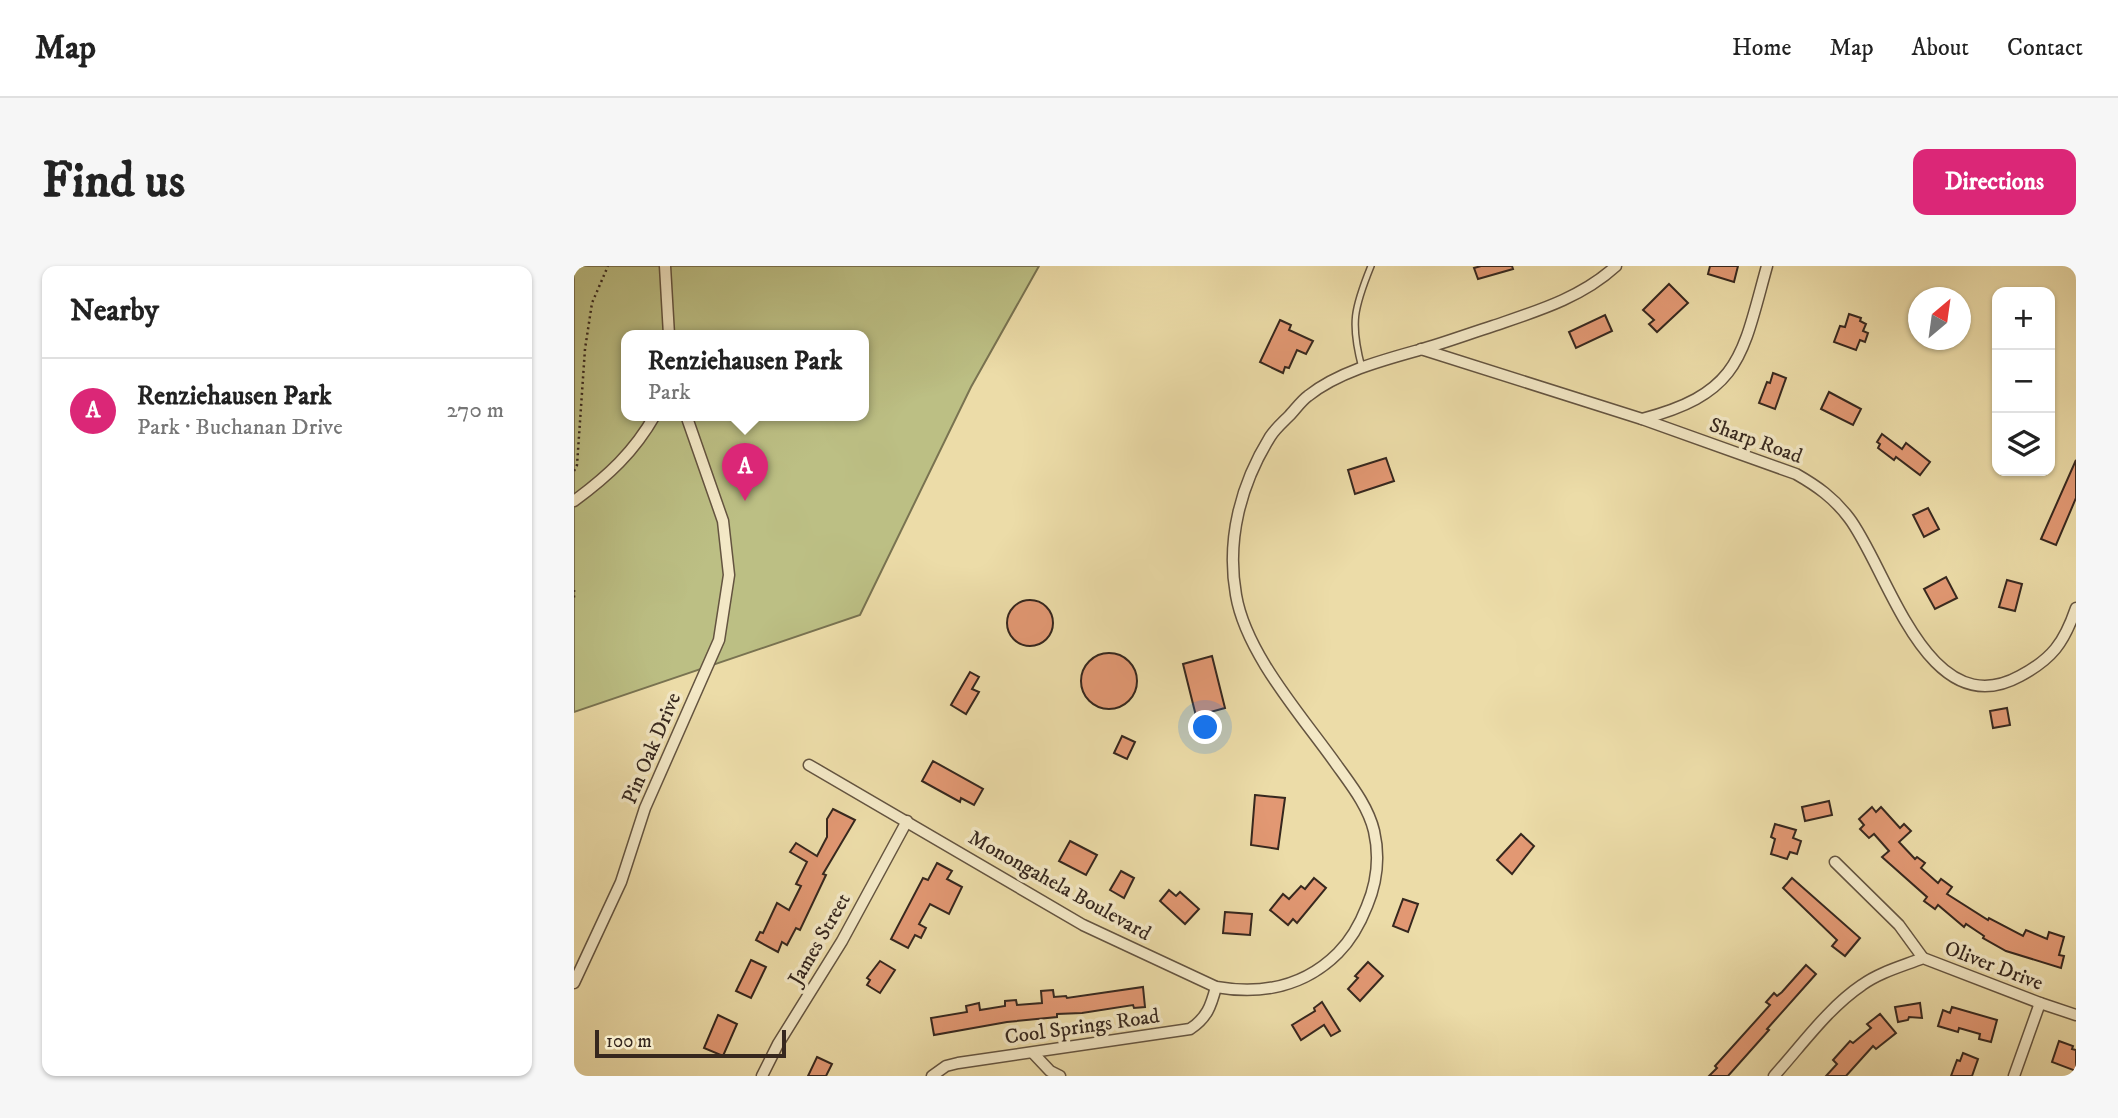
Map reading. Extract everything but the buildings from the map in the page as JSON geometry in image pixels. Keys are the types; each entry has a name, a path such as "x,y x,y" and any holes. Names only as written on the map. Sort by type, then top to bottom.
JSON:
{"street":[{"path":"665,266 669,330"},
{"name":"Monongahela Boulevard","path":"809,765 1083,925 1216,987 1236,990 1269,988 1290,984 1323,968 1345,946 1370,900 1377,876 1377,844 1374,828 1359,796 1252,643 1236,596 1233,562 1236,515 1251,472 1272,434 1308,396 1376,362 1557,305 1616,266"},
{"path":"1642,419 1675,410 1702,397 1732,370 1748,334 1767,266"},
{"name":"Sharp Road","path":"1421,349 1642,419 1796,474 1818,486 1851,520 1908,628 1928,655 1966,682 1982,686 1995,685 2010,681 2042,664 2060,645 2076,608"},
{"path":"574,501 625,460 642,439 652,421"},
{"name":"Pin Oak Drive","path":"574,983 621,882 645,808 719,640 729,575 723,521 688,421"},
{"name":"James Street","path":"762,1076 778,1044 842,941 907,821"},
{"path":"1835,862 1899,925 1923,958"},
{"name":"Oliver Drive","path":"1774,1076 1843,1000 1884,973 1923,958 2076,1015"},
{"name":"Cool Springs Road","path":"932,1076 946,1066 958,1063 1190,1030 1201,1023 1209,1012 1216,987"},
{"path":"2014,1076 2040,1003"},
{"path":"1033,1053 1050,1071 1060,1076"}],"lane":[{"path":"1362,368 1354,339 1353,320 1371,266"}],"path":[{"path":"574,471 577,466 585,349 592,303 608,266"},
{"path":"574,590 574,601"}],"green space":[{"path":"574,266 1039,266 971,387 860,615 574,712"}],"place":[{"name":"Renziehausen Park","path":"745,501"}]}
